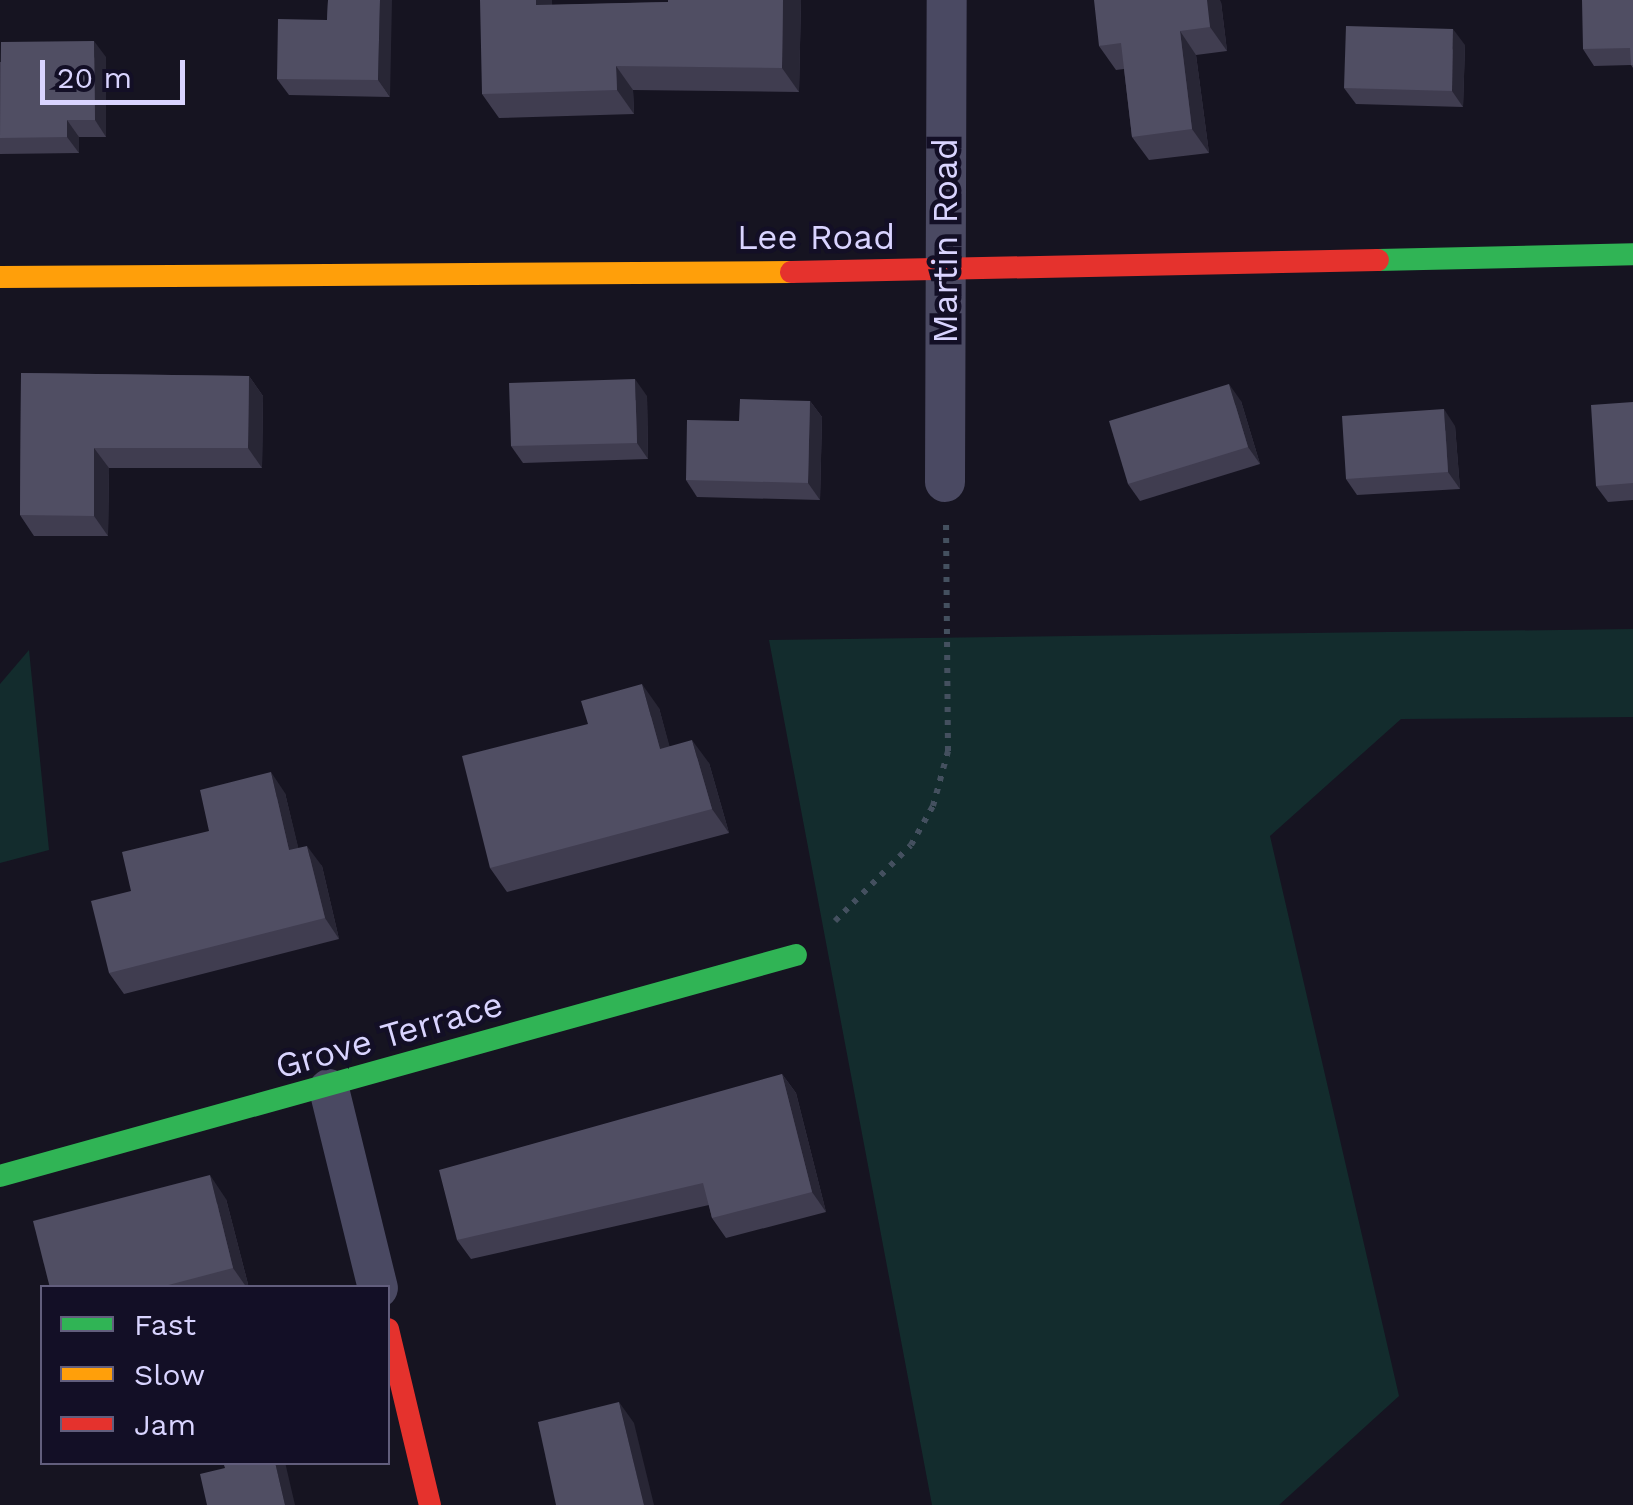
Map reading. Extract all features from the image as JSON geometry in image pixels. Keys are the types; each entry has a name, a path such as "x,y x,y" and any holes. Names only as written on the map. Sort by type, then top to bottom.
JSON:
{"street":[{"name":"Martin Road","path":"945,482 947,0"},
{"name":"Lee Road","path":"0,277 943,271 1633,254"},
{"name":"Grove Terrace","path":"0,1176 329,1089 796,955"},
{"path":"329,1089 377,1285"},
{"path":"390,1336 430,1505"}],"path":[{"path":"796,955 911,845 933,806 948,733 945,482"}],"green space":[{"path":"1633,629 1633,717 1401,719 1270,836 1399,1396 1279,1505 932,1505 769,640"},
{"path":"29,650 49,850 0,863 0,684"}],"building":[{"path":"328,0 380,0 378,80 277,79 278,19 327,20"},
{"path":"480,0 536,0 536,5 783,0 782,68 616,66 617,90 482,94"},
{"path":"1094,0 1207,0 1210,27 1180,31 1192,129 1132,137 1121,43 1099,46"},
{"path":"1582,0 1633,0 1633,65 1630,48 1583,49"},
{"path":"1346,26 1453,29 1452,91 1344,88"},
{"path":"94,41 95,120 67,120 67,137 0,138 1,42"},
{"path":"21,373 249,376 248,448 94,448 94,516 20,515"},
{"path":"635,379 637,443 511,446 509,383"},
{"path":"1229,384 1248,447 1128,484 1109,421"},
{"path":"740,399 810,401 808,483 686,480 687,420 739,421"},
{"path":"1633,402 1633,483 1596,486 1591,405"},
{"path":"1444,409 1448,472 1346,479 1342,416"},
{"path":"642,684 660,749 692,740 712,809 490,868 462,756 588,724 581,701"},
{"path":"271,772 289,850 307,846 325,918 109,973 91,901 131,891 122,852 209,831 200,790"},
{"path":"782,1074 812,1192 712,1218 703,1183 457,1240 439,1170"},
{"path":"210,1175 233,1268 168,1285 49,1285 33,1221"},
{"path":"619,1402 644,1505 556,1505 538,1422"},
{"path":"224,1465 276,1465 285,1505 207,1505 200,1474 225,1468"}],"traffic: fast":[{"path":"1378,260 1633,254"},
{"path":"0,1176 796,955"}],"traffic: slow":[{"path":"0,277 791,272"}],"traffic: jam":[{"path":"791,272 1378,260"},
{"path":"390,1337 430,1505"}]}
